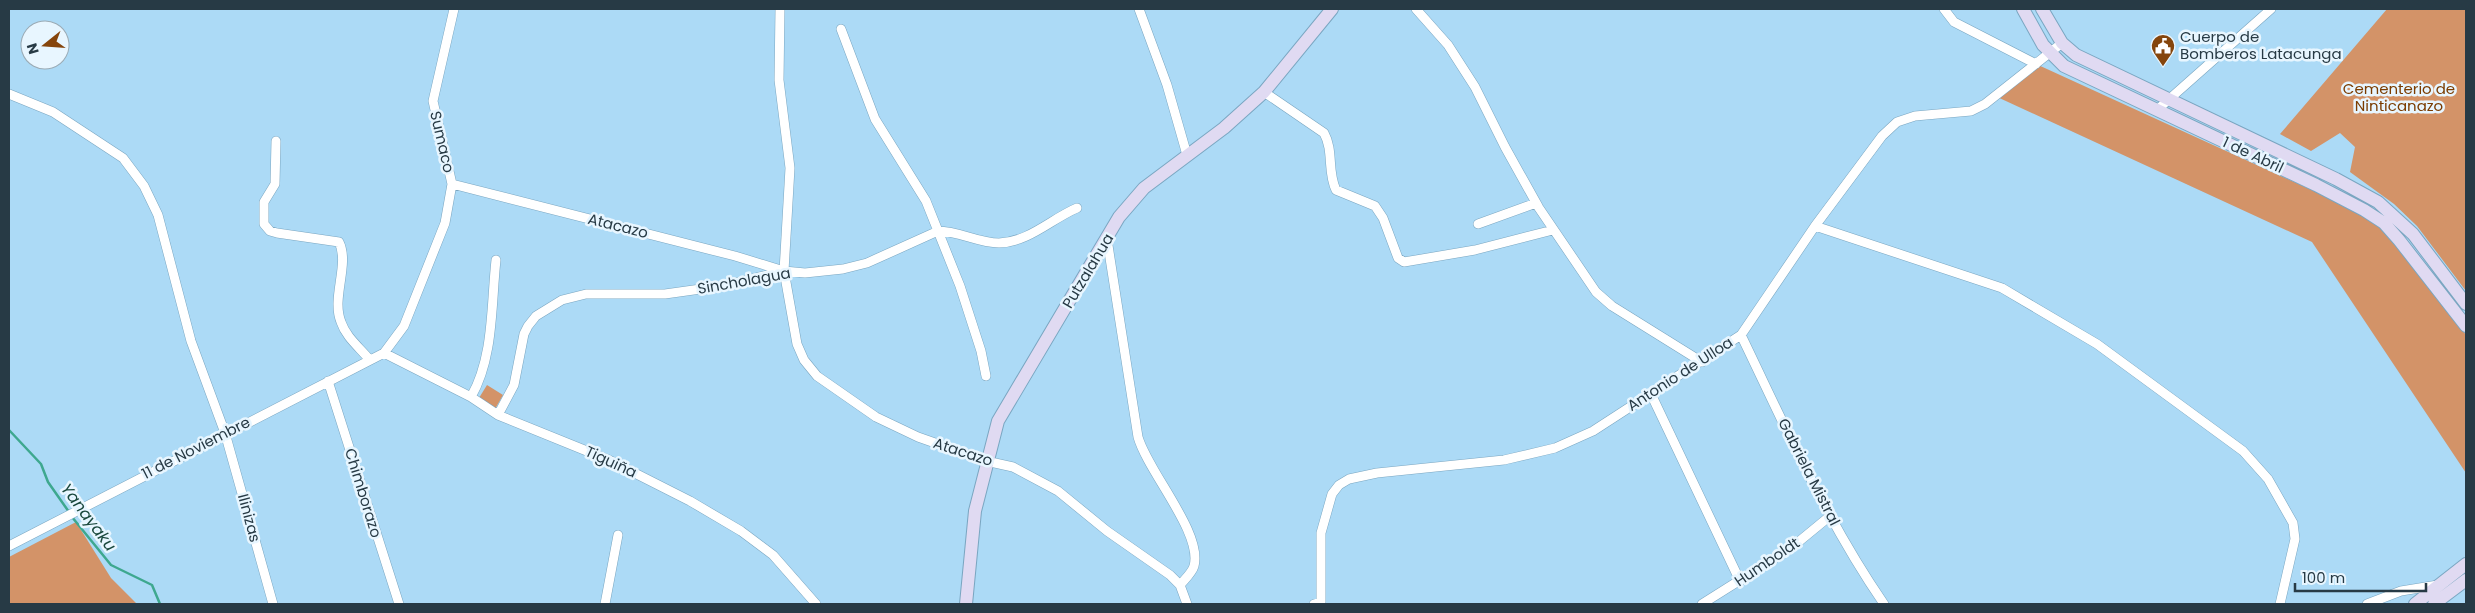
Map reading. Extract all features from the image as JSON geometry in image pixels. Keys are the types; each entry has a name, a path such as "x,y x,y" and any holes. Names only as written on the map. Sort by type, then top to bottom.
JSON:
{"street":[{"name":"Sumaco","path":"384,353 404,326 445,223 452,184 433,101 454,9"},
{"name":"Atacazo","path":"780,9 779,80 790,168 784,271 797,344 804,360 818,376 876,417 918,437 986,461 1013,467 1058,491 1107,531 1170,575 1180,585 1187,604"},
{"path":"1139,9 1167,85 1187,155"},
{"name":"Putzalahua","path":"966,604 975,511 986,461 998,421 1119,217 1144,188 1224,128 1264,92 1332,9"},
{"path":"1416,9 1448,45 1475,87 1536,203 1553,230 1587,275 1596,292 1612,306 1702,362"},
{"path":"1944,9 1954,22 2036,64"},
{"name":"1 de Abril","path":"2024,9 2050,54 2064,66 2316,185 2384,223 2466,326"},
{"name":"1 de Abril","path":"2042,9 2062,43 2076,55 2336,179 2378,202 2413,234 2466,304"},
{"path":"2157,110 2271,9"},
{"path":"841,30 875,119 926,202 970,313 986,376"},
{"name":"Antonio de Ulloa","path":"1319,603 1321,533 1332,494 1339,485 1349,479 1377,473 1504,460 1555,448 1593,431 1741,335 1815,226 1882,136 1897,122 1915,116 1971,111 1985,104 2062,43"},
{"path":"1264,92 1324,133 1329,142 1332,184 1336,190 1375,206 1383,218 1398,258 1404,262 1475,250 1553,230"},
{"name":"Ilinizas","path":"9,94 53,112 123,158 144,186 158,216 191,341 225,433 273,604"},
{"path":"276,141 275,184 264,202 264,224 270,231 339,242 341,253 339,316 345,332 369,359"},
{"name":"Atacazo","path":"452,184 735,256 784,271"},
{"path":"1478,224 1536,203"},
{"path":"938,232 949,231 984,241 1001,243 1023,237 1077,208"},
{"path":"1815,226 2002,288 2097,344 2243,451 2268,479 2293,523 2295,539 2280,604"},
{"name":"Sincholagua","path":"498,416 514,385 524,334 528,326 536,316 562,300 586,294 665,294 722,286 784,271 805,273 843,269 867,263 938,232"},
{"path":"1107,239 1138,437 1147,462 1182,518 1194,547 1194,567 1180,585"},
{"path":"470,397 481,379 486,361 496,260"},
{"name":"Gabriela Mistral","path":"1741,335 1830,516 1884,604"},
{"name":"11 de Noviembre","path":"9,546 225,433 384,353"},
{"name":"Tiguiña","path":"384,353 470,397 498,416 609,460 690,501 741,531 773,555 816,604"},
{"name":"Chimborazo","path":"328,381 399,604"},
{"path":"1651,394 1740,581"},
{"name":"Humboldt","path":"1702,604 1791,548 1830,516"},
{"path":"605,604 618,535"},
{"path":"2431,601 2441,584 2466,564"},
{"path":"2415,604 2431,601 2466,580"},
{"path":"2367,604 2401,590 2441,584"}],"green space":[{"name":"Cementerio de Ninticanazo","path":"2387,9 2466,9 2466,291 2417,226 2394,204 2350,172 2355,147 2340,133 2311,151 2280,134"},
{"path":"2036,64 2384,223 2466,335 2466,473 2312,242 1995,96"},
{"path":"487,385 503,395 495,409 479,398"},
{"path":"76,522 111,578 137,604 9,604 9,557"}],"waterway":[{"name":"Yanayaku","path":"9,430 41,464 48,482 69,512"},
{"name":"Yanayaku","path":"72,517 111,565 152,585 160,604"}],"place":[{"name":"Cuerpo de Bomberos Latacunga","path":"2163,67"}]}
